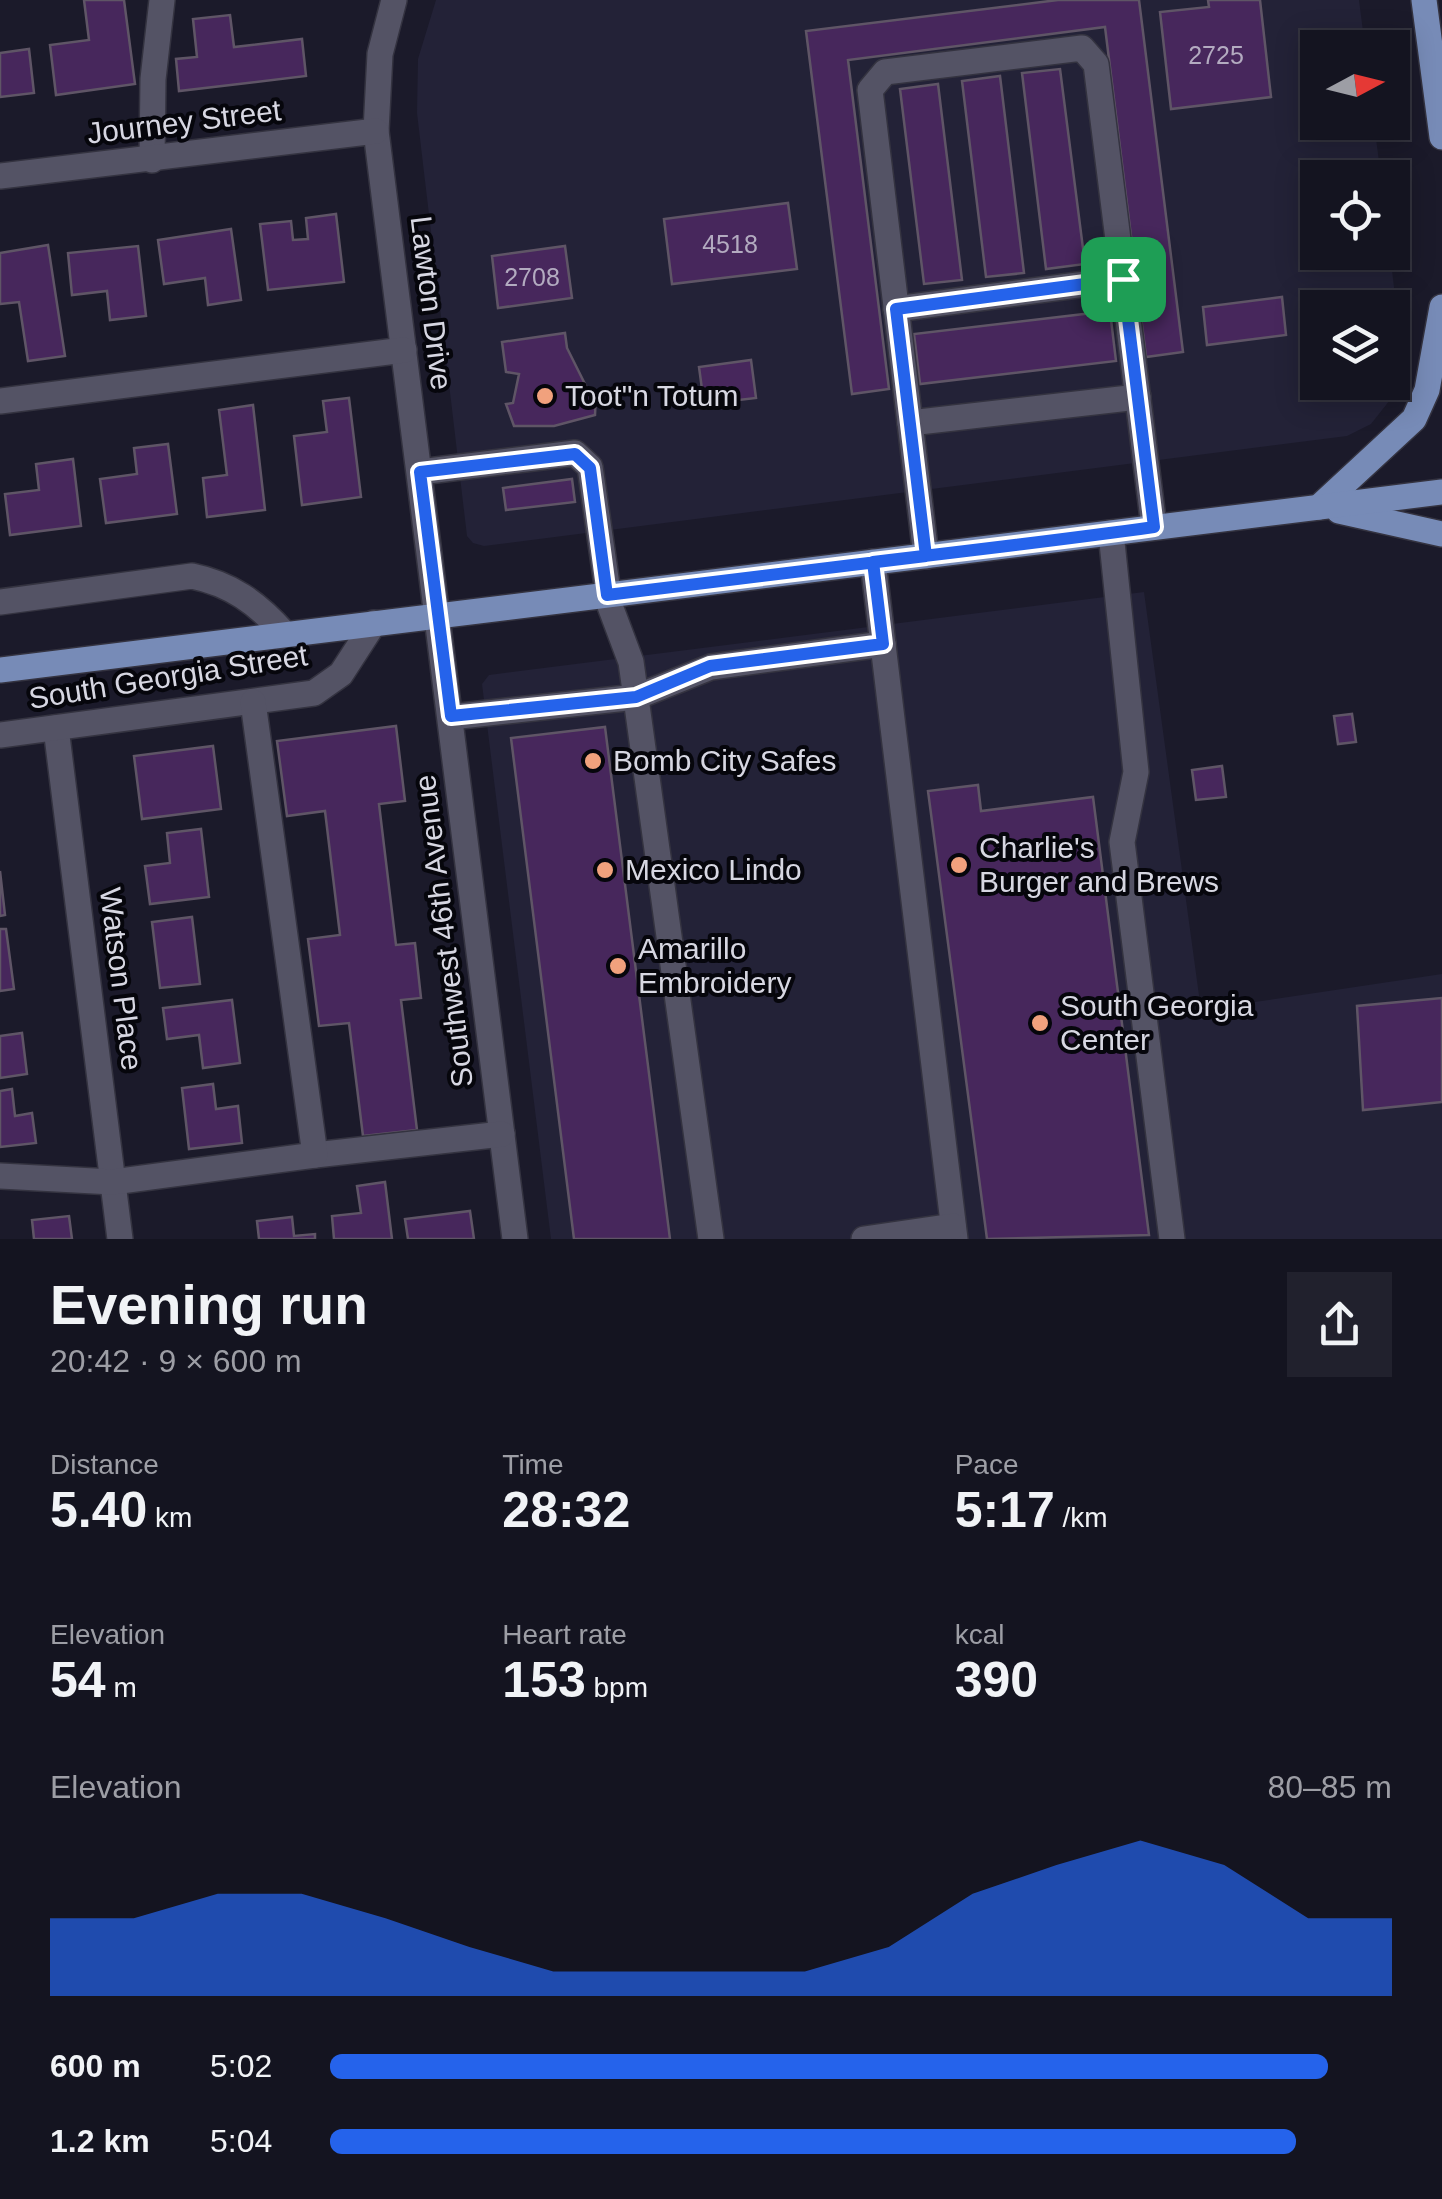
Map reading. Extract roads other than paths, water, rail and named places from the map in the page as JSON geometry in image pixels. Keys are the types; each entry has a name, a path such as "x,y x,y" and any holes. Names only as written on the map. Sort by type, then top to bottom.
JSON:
{"main road":[{"path":"1424,0 1442,137"},
{"path":"1319,507 1414,420 1427,390 1442,307"},
{"name":"South Georgia Street","path":"0,670 1442,492"},
{"path":"1319,507 1442,534"}],"street":[{"path":"152,160 153,79 162,0"},
{"name":"Lawton Drive","path":"394,0 380,54 376,131 438,615"},
{"path":"926,556 870,90 885,72 1082,48 1096,64 1154,527"},
{"name":"Journey Street","path":"0,176 376,131"},
{"path":"896,309 1123,279"},
{"path":"0,402 404,350"},
{"path":"910,423 1138,397"},
{"path":"420,472 575,454 584,458 590,468 607,595 631,662 711,1239"},
{"path":"1111,533 1136,772 1122,842 1172,1239"},
{"path":"864,1239 954,1232 873,562"},
{"path":"0,602 192,576 222,582 262,608 284,632"},
{"name":"Southwest 46th Avenue","path":"438,615 514,1239"},
{"name":"South Georgia Street","path":"0,735 314,693 342,674 374,623"},
{"path":"451,716 636,697 710,666 883,644"},
{"path":"253,702 315,1156"},
{"name":"Watson Place","path":"56,728 120,1239"},
{"path":"0,1176 113,1182 502,1134"}],"place":[{"name":"Toot\"n Totum","path":"545,396"},
{"name":"Bomb City Safes","path":"593,761"},
{"name":"Charlie's Burger and Brews","path":"959,865"},
{"name":"Mexico Lindo","path":"605,870"},
{"name":"Amarillo Embroidery","path":"618,966"},
{"name":"South Georgia Center","path":"1040,1023"}]}
